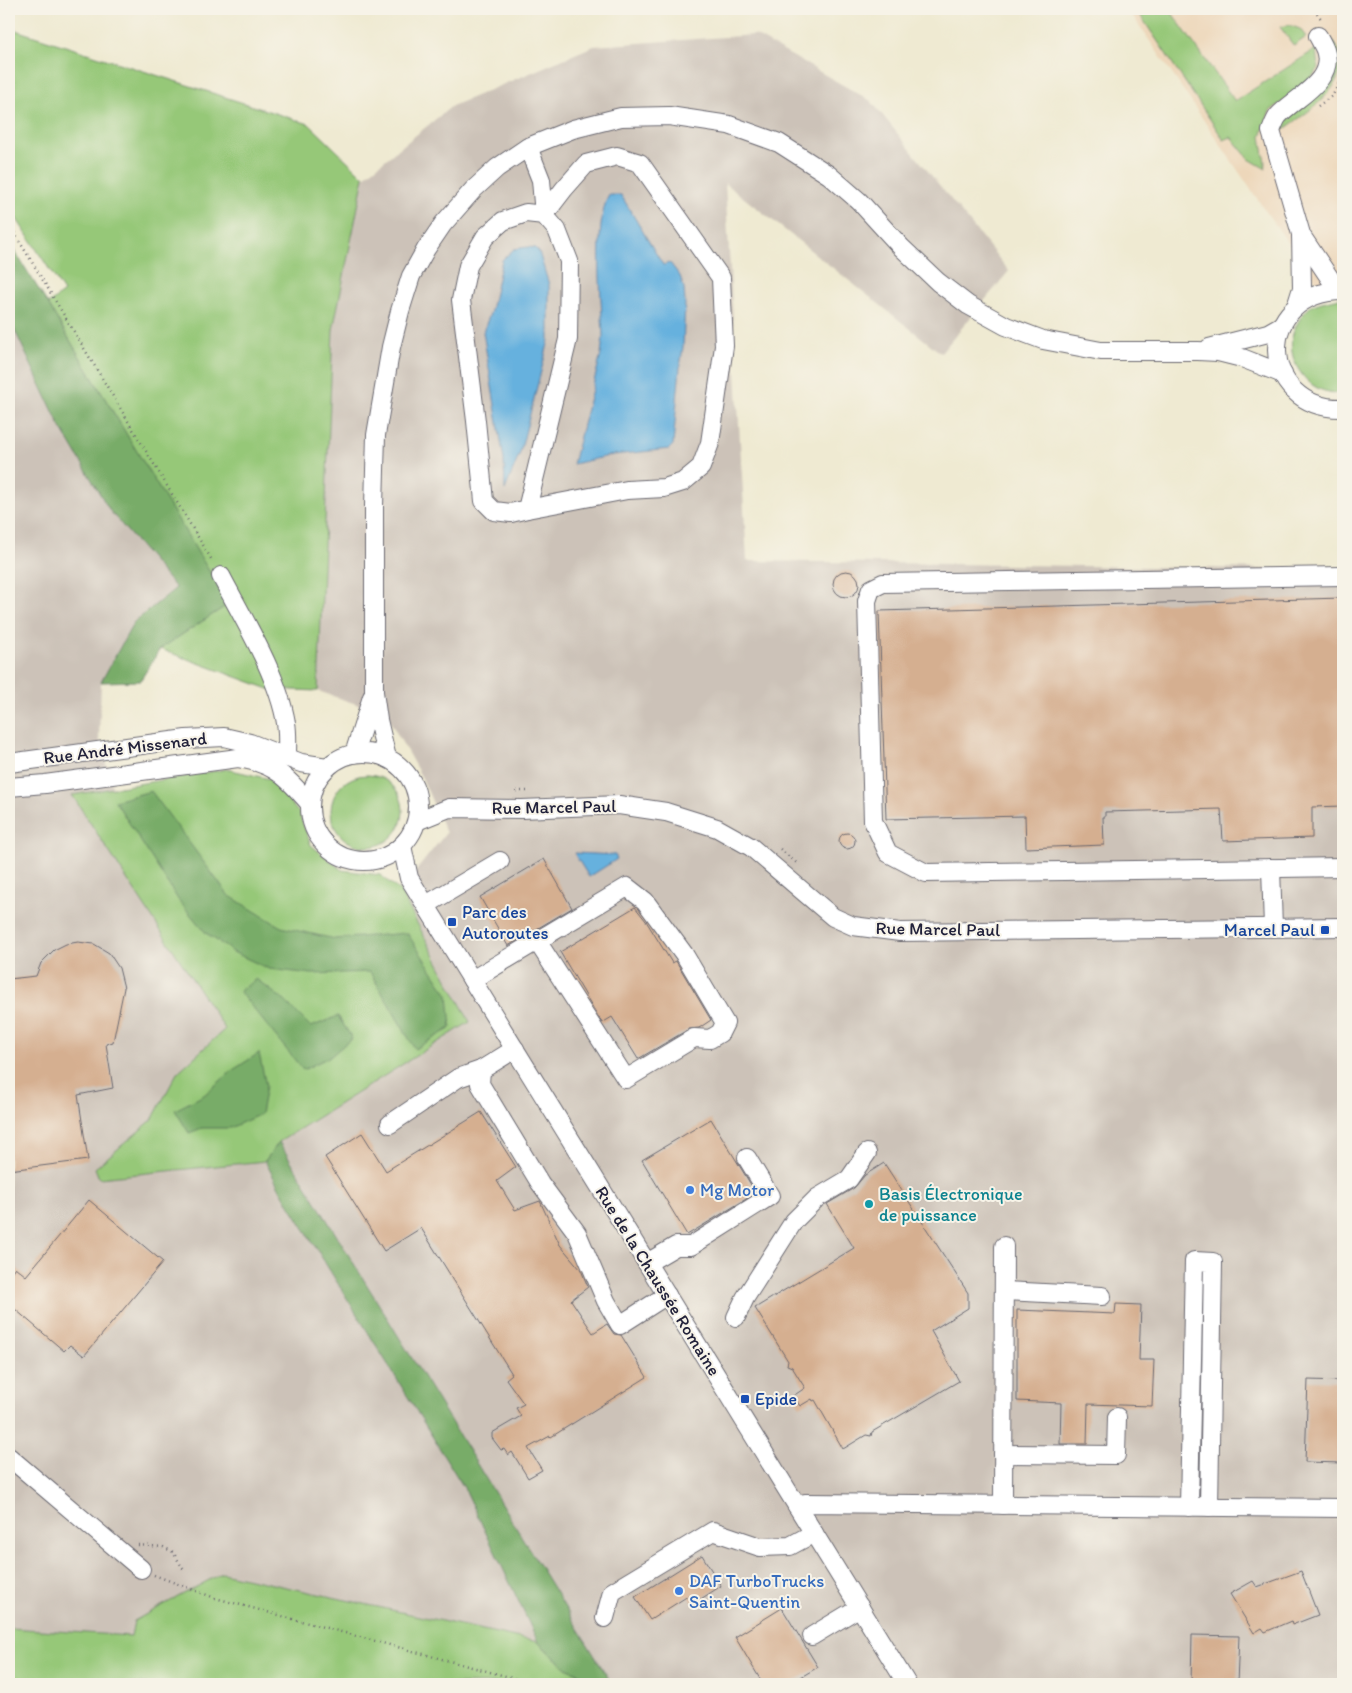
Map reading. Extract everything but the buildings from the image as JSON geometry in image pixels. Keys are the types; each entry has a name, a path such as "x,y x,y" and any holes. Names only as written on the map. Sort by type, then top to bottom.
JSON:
{"street":[{"path":"1318,36 1325,50 1327,63 1320,79 1277,118 1271,131 1301,234 1302,288 1297,304 1282,325 1278,341 1278,358 1282,374 1290,387 1301,397 1314,404 1328,408 1343,408"},
{"path":"386,758 374,692 373,525 376,435 400,311 411,276 426,249 448,218 473,190 497,168 528,147 573,129 621,117 669,116 729,125 780,143 829,175 859,201 901,247 938,282 968,305 1006,326 1043,340 1101,351 1218,352 1242,358 1282,374"},
{"path":"527,509 568,338 569,261 557,230 544,215 541,180 528,147"},
{"path":"617,156 640,163 721,278 724,346 710,443 701,468 682,482 664,488 627,490 511,513 494,512 484,501 462,300 468,266 485,237 503,221 526,213 544,215 586,164 617,156"},
{"path":"1301,234 1333,283 1343,291"},
{"path":"1297,304 1321,293 1343,291"},
{"path":"1198,351 1268,333 1282,325"},
{"path":"221,576 263,656 280,700 286,725 287,758"},
{"path":"1343,576 882,583 871,590 867,601 873,821 888,853 926,873 1343,868"},
{"path":"354,754 374,692"},
{"name":"Rue André Missenard","path":"9,763 186,739 224,737 250,742 301,763 328,767"},
{"path":"186,739 189,764"},
{"path":"371,753 386,758 400,766 410,778 416,792 418,808 411,834 402,846 391,855 375,860 359,861 343,857 329,848 318,836 311,821 310,804 312,790 318,778 340,758 354,754 371,753"},
{"name":"Rue André Missenard","path":"9,787 45,784 238,758 255,761 276,770 293,784 310,804"},
{"name":"Rue Marcel Paul","path":"416,792 449,808"},
{"name":"Rue Marcel Paul","path":"416,821 449,808 522,809 619,805 666,812 717,828 751,847 833,917 853,926 900,932 1343,927"},
{"name":"Rue de la Chaussée Romaine","path":"402,846 409,878 907,1684"},
{"path":"375,860 409,878"},
{"path":"426,906 500,861"},
{"path":"1271,868 1273,928"},
{"path":"472,980 537,941 627,887 645,901 678,947 725,1023 720,1032 710,1039 694,1038 626,1079 537,941"},
{"path":"390,1124 458,1078 482,1070 515,1049"},
{"path":"482,1070 480,1084 540,1183 577,1233 606,1301 620,1324 667,1294"},
{"path":"736,1318 745,1298 794,1221 817,1198 849,1179 867,1153"},
{"path":"647,1263 676,1246 691,1246 770,1196 747,1158"},
{"path":"1003,1505 1004,1246"},
{"path":"1189,1507 1194,1261 1213,1262 1209,1507"},
{"path":"1004,1291 1102,1296"},
{"path":"1003,1454 1116,1455 1117,1418"},
{"path":"9,1457 141,1569"},
{"path":"797,1506 805,1503 1343,1508"},
{"path":"605,1618 612,1592 713,1531 760,1547 790,1546 814,1533"},
{"path":"812,1636 860,1607"}],"path":[{"path":"1311,111 1333,94 1343,75"},
{"path":"9,224 221,576"},
{"path":"516,791 534,791"},
{"path":"777,846 802,868"},
{"path":"141,1569 215,1598 535,1684"}],"shaded area":[{"path":"1128,9 1343,9 1343,292 1318,284 1269,216"},
{"path":"755,35 871,101 1009,271 941,353 725,183 747,561 1343,570 1343,1684 612,1684 289,1158 265,1161 282,1193 466,1491 538,1642 222,1573 131,1636 9,1628 9,318 59,424 110,511 176,588 134,622 101,682 99,738 115,797 470,1022 400,891 446,833 422,778 386,714 318,691 333,330 364,177 452,106 594,46"}],"green space":[{"path":"1136,9 1169,9 1235,101 1316,49 1318,69 1305,86 1270,111 1261,136 1266,169 1249,159 1231,137 1224,140"},
{"path":"1289,25 1300,29 1306,37 1294,46 1280,27"},
{"path":"9,28 309,124 364,177 333,330 318,691 269,689 160,649 228,604 48,304 64,292 9,207"},
{"path":"1331,38 1339,52 1341,65 1338,77 1324,98 1282,131 1286,122 1293,114 1321,92 1335,73 1337,58"},
{"path":"9,242 229,604 160,649 140,681 101,682 134,622 176,588 110,511 59,424 9,318"},
{"path":"1343,297 1343,394 1321,390 1307,381 1297,367 1291,342 1296,326 1308,309 1313,305"},
{"path":"227,769 270,779 299,813 311,845 342,870 380,875 400,891 470,1022 279,1142 265,1161 99,1178 95,1168 152,1120 177,1073 225,1029 72,795"},
{"path":"367,775 387,781 397,791 403,811 397,831 387,841 367,847 347,841 337,831 331,811 337,791 347,781"},
{"path":"151,791 228,895 281,927 335,939 407,933 448,995 451,1028 415,1049 370,972 312,974 269,969 233,952 206,933 179,901 115,801"},
{"path":"256,979 285,1001 311,1027 338,1016 352,1038 331,1056 303,1070 239,991"},
{"path":"259,1053 266,1086 261,1114 230,1128 202,1128 189,1133 175,1110 204,1095 233,1070"},
{"path":"279,1142 612,1684 605,1684 566,1668 538,1642 466,1491 282,1193 265,1161"},
{"path":"222,1573 538,1642 566,1668 605,1684 9,1684 9,1628 131,1636 134,1621"}],"water":[{"path":"609,195 621,195 663,265 670,263 680,276 684,288 683,347 673,445 669,449 613,455 573,464 601,354 603,337 600,243 604,208"},
{"path":"535,248 539,252 549,285 549,340 520,453 505,490 504,460 483,332 491,311 502,260 514,249"},
{"path":"574,853 615,855 617,859 589,877"}],"place":[{"name":"Parc des Autoroutes","path":"452,922"},
{"name":"Marcel Paul","path":"1325,930"},
{"name":"Mg Motor","path":"690,1190"},
{"name":"Basis Électronique de puissance","path":"869,1204"},
{"name":"Epide","path":"745,1399"},
{"name":"DAF TurboTrucks Saint-Quentin","path":"679,1591"}]}
